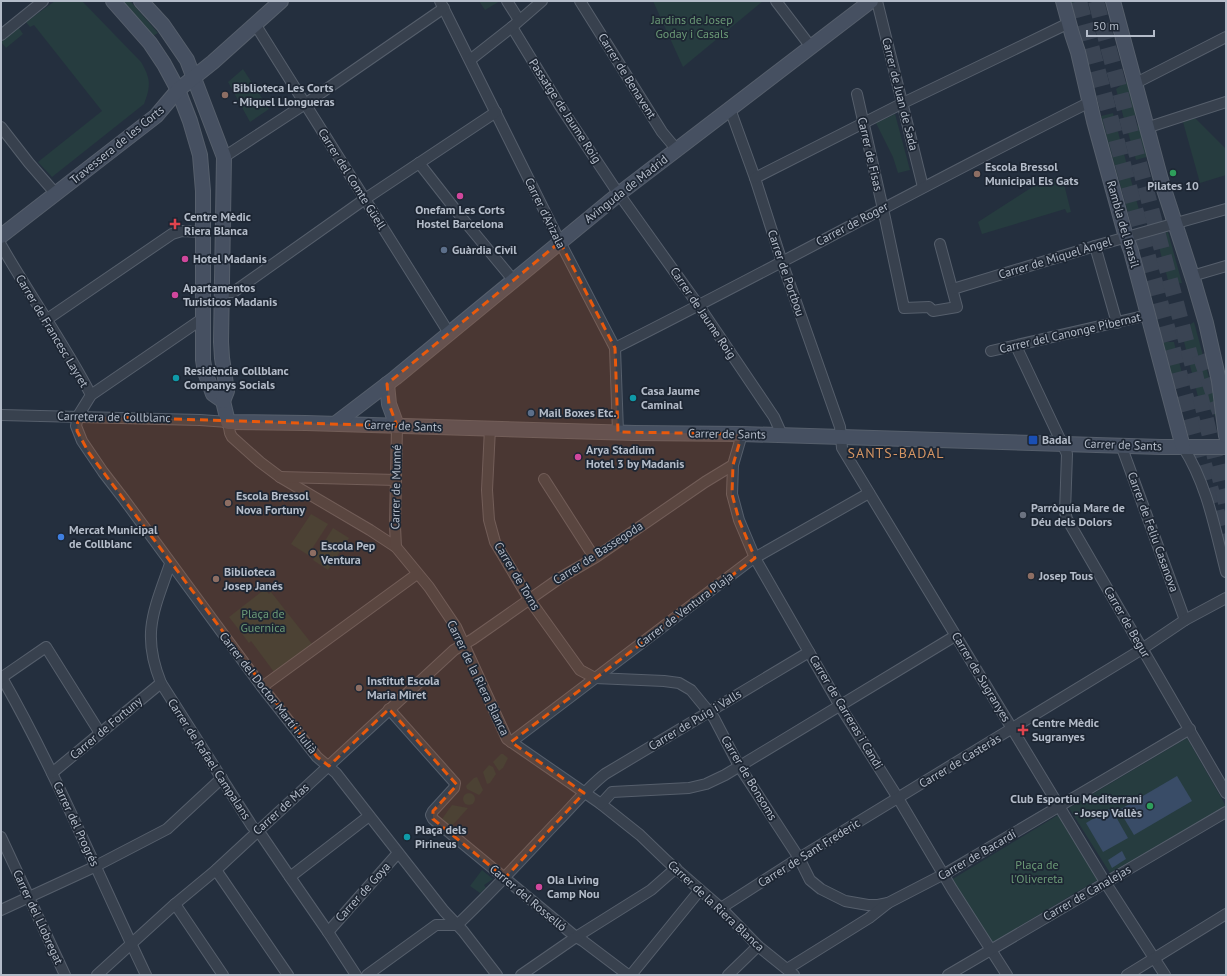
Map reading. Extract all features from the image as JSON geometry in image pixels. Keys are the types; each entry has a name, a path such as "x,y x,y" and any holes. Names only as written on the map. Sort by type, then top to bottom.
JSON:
{"street":[{"path":"1,34 43,1"},
{"name":"Carrer de la Riera Blanca","path":"113,1 150,43 164,64 178,90 200,155 203,173 202,319 204,369 213,394 223,401"},
{"name":"Carrer de la Riera Blanca","path":"141,1 163,25 182,50 195,78 224,157 222,358 227,391 223,401 232,437 260,462 280,477 370,530 396,548 429,588 456,627 507,738 601,804 640,835 721,908 758,946 790,972"},
{"name":"Travessera de les Corts","path":"1,236 161,112 178,90 195,78 281,1"},
{"path":"507,1 519,20"},
{"path":"470,60 512,28 519,20 542,1"},
{"name":"Carrer de Benavent","path":"580,1 662,132 677,150"},
{"path":"776,1 812,47"},
{"name":"Avinguda de Madrid","path":"336,423 387,384 620,193 871,1"},
{"name":"Carrer de Juan de Sada","path":"876,1 923,187"},
{"name":"Rambla del Brasil","path":"1063,1 1078,52 1090,102 1183,447"},
{"path":"1112,1 1146,128 1223,380 1226,436"},
{"path":"224,157 305,104 442,5"},
{"name":"Carrer d'Arizala","path":"442,5 560,242 615,348 618,432"},
{"name":"Carrer del Comte Güell","path":"254,24 449,333"},
{"path":"755,178 903,103 1069,24"},
{"name":"Passatge de Jaume Roig","path":"512,28 560,106 620,193"},
{"path":"1134,84 1226,37"},
{"name":"Carrer de Fisas","path":"857,94 904,308 929,307 934,311 957,307 953,289"},
{"name":"Carrer de Roger","path":"615,348 699,306 923,187 1090,102"},
{"path":"1146,128 1226,102"},
{"path":"161,112 170,107 176,106 187,114"},
{"name":"Carrer de Portbou","path":"730,109 840,427 841,437"},
{"path":"203,283 214,289 222,288 232,292 235,291 365,199 496,112"},
{"path":"1,127 56,194"},
{"path":"419,163 462,218 514,280"},
{"name":"Carrer de Jaume Roig","path":"620,193 774,417 782,435"},
{"name":"Carrer de Miquel Àngel","path":"953,289 1095,246 1175,225 1226,209"},
{"path":"46,320 172,234 182,231 203,232"},
{"path":"940,244 953,289"},
{"name":"Carrer de Francesc Layret","path":"1,245 91,395 78,416"},
{"path":"1095,246 1117,323"},
{"path":"1192,276 1226,266"},
{"name":"Carrer del Canonge Pibernat","path":"991,351 1148,316"},
{"path":"91,395 202,319"},
{"name":"Carrer de Begur","path":"1016,346 1067,454 1065,516 1226,793"},
{"path":"387,384 389,404 397,426"},
{"name":"Carretera de Collblanc","path":"1,415 78,416 228,422"},
{"name":"Carrer del Doctor Martí i Julià","path":"78,416 76,426 77,431 89,453 262,687 317,757 336,773 444,911 497,975"},
{"name":"Carrer de Sants","path":"228,422 336,423 618,432 1226,447"},
{"name":"Carrer de Munné","path":"396,548 397,426"},
{"name":"Carrer de Torns","path":"490,428 487,490 489,520 495,542 529,599 572,660 580,670 595,678"},
{"name":"Carrer de Carreras i Candi","path":"742,434 733,465 732,494 739,520 756,558 840,706 898,798 952,889 1007,975"},
{"name":"Carrer de Sugranyes","path":"841,437 842,448 955,636 1105,882 1166,975"},
{"name":"Carrer de Feliu Casanova","path":"1121,445 1186,620"},
{"path":"1183,447 1199,476 1226,572"},
{"name":"Carrer de Bassegoda","path":"464,643 560,578 594,558 698,486 733,465"},
{"path":"280,477 396,480"},
{"path":"544,479 594,558"},
{"name":"Carrer de Ventura Plaja","path":"511,742 756,558 869,493"},
{"name":"Carrer de Rafael Campalans","path":"170,564 152,616 150,636 155,669 161,683 252,826 290,877 356,975"},
{"path":"262,687 417,574"},
{"name":"Carrer de Casteràs","path":"898,798 1142,649 1186,620 1226,598"},
{"path":"601,804 612,792 689,788 706,784 840,706 955,636"},
{"name":"Carrer de Mas","path":"96,975 175,904 216,870 389,709 454,650 464,643"},
{"path":"1,677 46,647 100,733"},
{"name":"Carrer de Puig i Valls","path":"457,925 505,878 591,785 605,774 809,652"},
{"name":"Carrer del Progrés","path":"1,677 52,773 146,975"},
{"name":"Carrer de Bonsoms","path":"595,678 664,681 679,683 691,690 714,718 739,766 799,858 810,880 821,889 844,901 856,904 878,905 888,903"},
{"name":"Carrer de Fortuny","path":"52,773 161,683"},
{"name":"Carrer del Rosselló","path":"389,709 455,784 454,788 433,810 432,817 439,826 576,937 630,975"},
{"name":"Carrer de Bacardí","path":"790,972 869,918 888,903 944,874 1190,729"},
{"path":"1,910 168,830 222,778"},
{"name":"Carrer de Sant Frederic","path":"721,908 799,858 898,798"},
{"name":"Carrer de Canalejas","path":"948,975 1226,812"},
{"path":"290,877 369,816"},
{"name":"Carrer del Llobregat","path":"1,837 65,975"},
{"name":"Carrer de Goya","path":"328,932 398,853"},
{"path":"521,975 576,937 651,890 676,868"},
{"path":"216,870 288,975"},
{"path":"630,975 700,890"},
{"path":"175,904 223,975"},
{"path":"367,975 436,925 444,911"},
{"path":"1127,975 1226,914"},
{"path":"436,925 457,925"},
{"path":"728,975 758,946"}],"highlighted area":[{"path":"560,242 615,348 618,432 742,434 733,465 732,494 739,520 755,558 511,742 584,793 505,878 433,819 433,811 457,785 389,709 329,766 317,757 89,453 77,431 78,416 397,426 389,404 387,384"}],"green space":[{"path":"55,1 82,1 141,62 147,73 149,87 144,104 52,177 38,162 102,111 34,25 30,27 26,22"},
{"path":"120,1 130,1 158,33 153,36"},
{"path":"479,1 500,1 485,10"},
{"name":"Jardins de Josep Goday i Casals","path":"653,1 763,1 683,67"},
{"path":"1070,1 1083,1 1084,6 1073,12"},
{"path":"19,28 23,34 6,48 1,42"},
{"path":"243,69 269,109 250,122 228,82"},
{"path":"1127,81 1137,115 1124,119 1116,89"},
{"path":"1113,113 1142,221 1131,223 1101,116"},
{"path":"895,114 910,170 898,173 893,157 876,123"},
{"path":"1195,118 1226,149 1226,175 1200,183 1183,122"},
{"path":"1141,124 1150,156 1136,160 1127,129"},
{"path":"1062,176 1071,212 1067,213 1065,209 982,234 978,222 1037,184 1038,185"},
{"path":"1168,232 1182,283 1169,284 1156,236"},
{"path":"1194,322 1219,420 1198,397 1181,330"},
{"path":"1159,342 1174,342 1183,377 1169,380"},
{"path":"311,514 328,524 308,555 291,544"},
{"path":"333,528 349,538 328,570 313,560"},
{"name":"Plaça de Guernica","path":"265,589 269,594 271,592 312,644 274,672 251,641 249,643 229,617"},
{"name":"Club Esportiu Mediterrani - Josep Vallès","path":"1187,738 1226,806 1110,873 1069,808"},
{"path":"501,754 508,758 503,768 499,771 493,762"},
{"path":"489,765 493,767 496,774 490,783 487,784 483,772"},
{"path":"477,777 483,790 479,795 467,789 466,786"},
{"path":"469,793 473,795 475,799 473,803 469,805 465,803 463,799 465,795"},
{"path":"452,805 468,808 451,827 442,819"},
{"name":"Plaça de l'Olivereta","path":"1058,815 1098,880 990,944 951,880"},
{"path":"482,870 493,879 484,885 486,888 480,893 470,886"}],"water":[{"path":"1177,776 1192,801 1134,835 1119,810"},
{"path":"1111,808 1128,838 1103,852 1086,823"},
{"path":"1122,851 1126,859 1112,868 1108,860"}],"tunnel":[{"path":"1079,1 1226,546"},
{"path":"1096,1 1196,378 1226,503"},
{"path":"1200,355 1220,412"}],"place":[{"name":"Biblioteca Les Corts - Miquel Llongueras","path":"225,95"},
{"name":"Pilates 10","path":"1173,173"},
{"name":"Escola Bressol Municipal Els Gats","path":"977,174"},
{"name":"Onefam Les Corts Hostel Barcelona","path":"460,196"},
{"name":"Centre Mèdic Riera Blanca","path":"175,224"},
{"name":"Guàrdia Civil","path":"444,250"},
{"name":"Hotel Madanis","path":"185,259"},
{"name":"Apartamentos Turisticos Madanis","path":"175,295"},
{"name":"Residència Collblanc Companys Socials","path":"176,378"},
{"name":"Casa Jaume Caminal","path":"633,398"},
{"name":"Mail Boxes Etc.","path":"531,413"},
{"name":"Badal","path":"1033,440"},
{"name":"Arya Stadium Hotel 3 by Madanis","path":"578,457"},
{"name":"Escola Bressol Nova Fortuny","path":"228,503"},
{"name":"Parròquia Mare de Déu dels Dolors","path":"1023,515"},
{"name":"Mercat Municipal de Collblanc","path":"61,537"},
{"name":"Escola Pep Ventura","path":"313,553"},
{"name":"Josep Tous","path":"1031,576"},
{"name":"Biblioteca Josep Janés","path":"216,579"},
{"name":"Institut Escola Maria Miret","path":"359,688"},
{"name":"Centre Mèdic Sugranyes","path":"1023,730"},
{"name":"Club Esportiu Mediterrani - Josep Vallès","path":"1150,806"},
{"name":"Plaça dels Pirineus","path":"407,837"},
{"name":"Ola Living Camp Nou","path":"539,887"}],"district":[{"name":"SANTS-BADAL","path":"896,453"}]}
